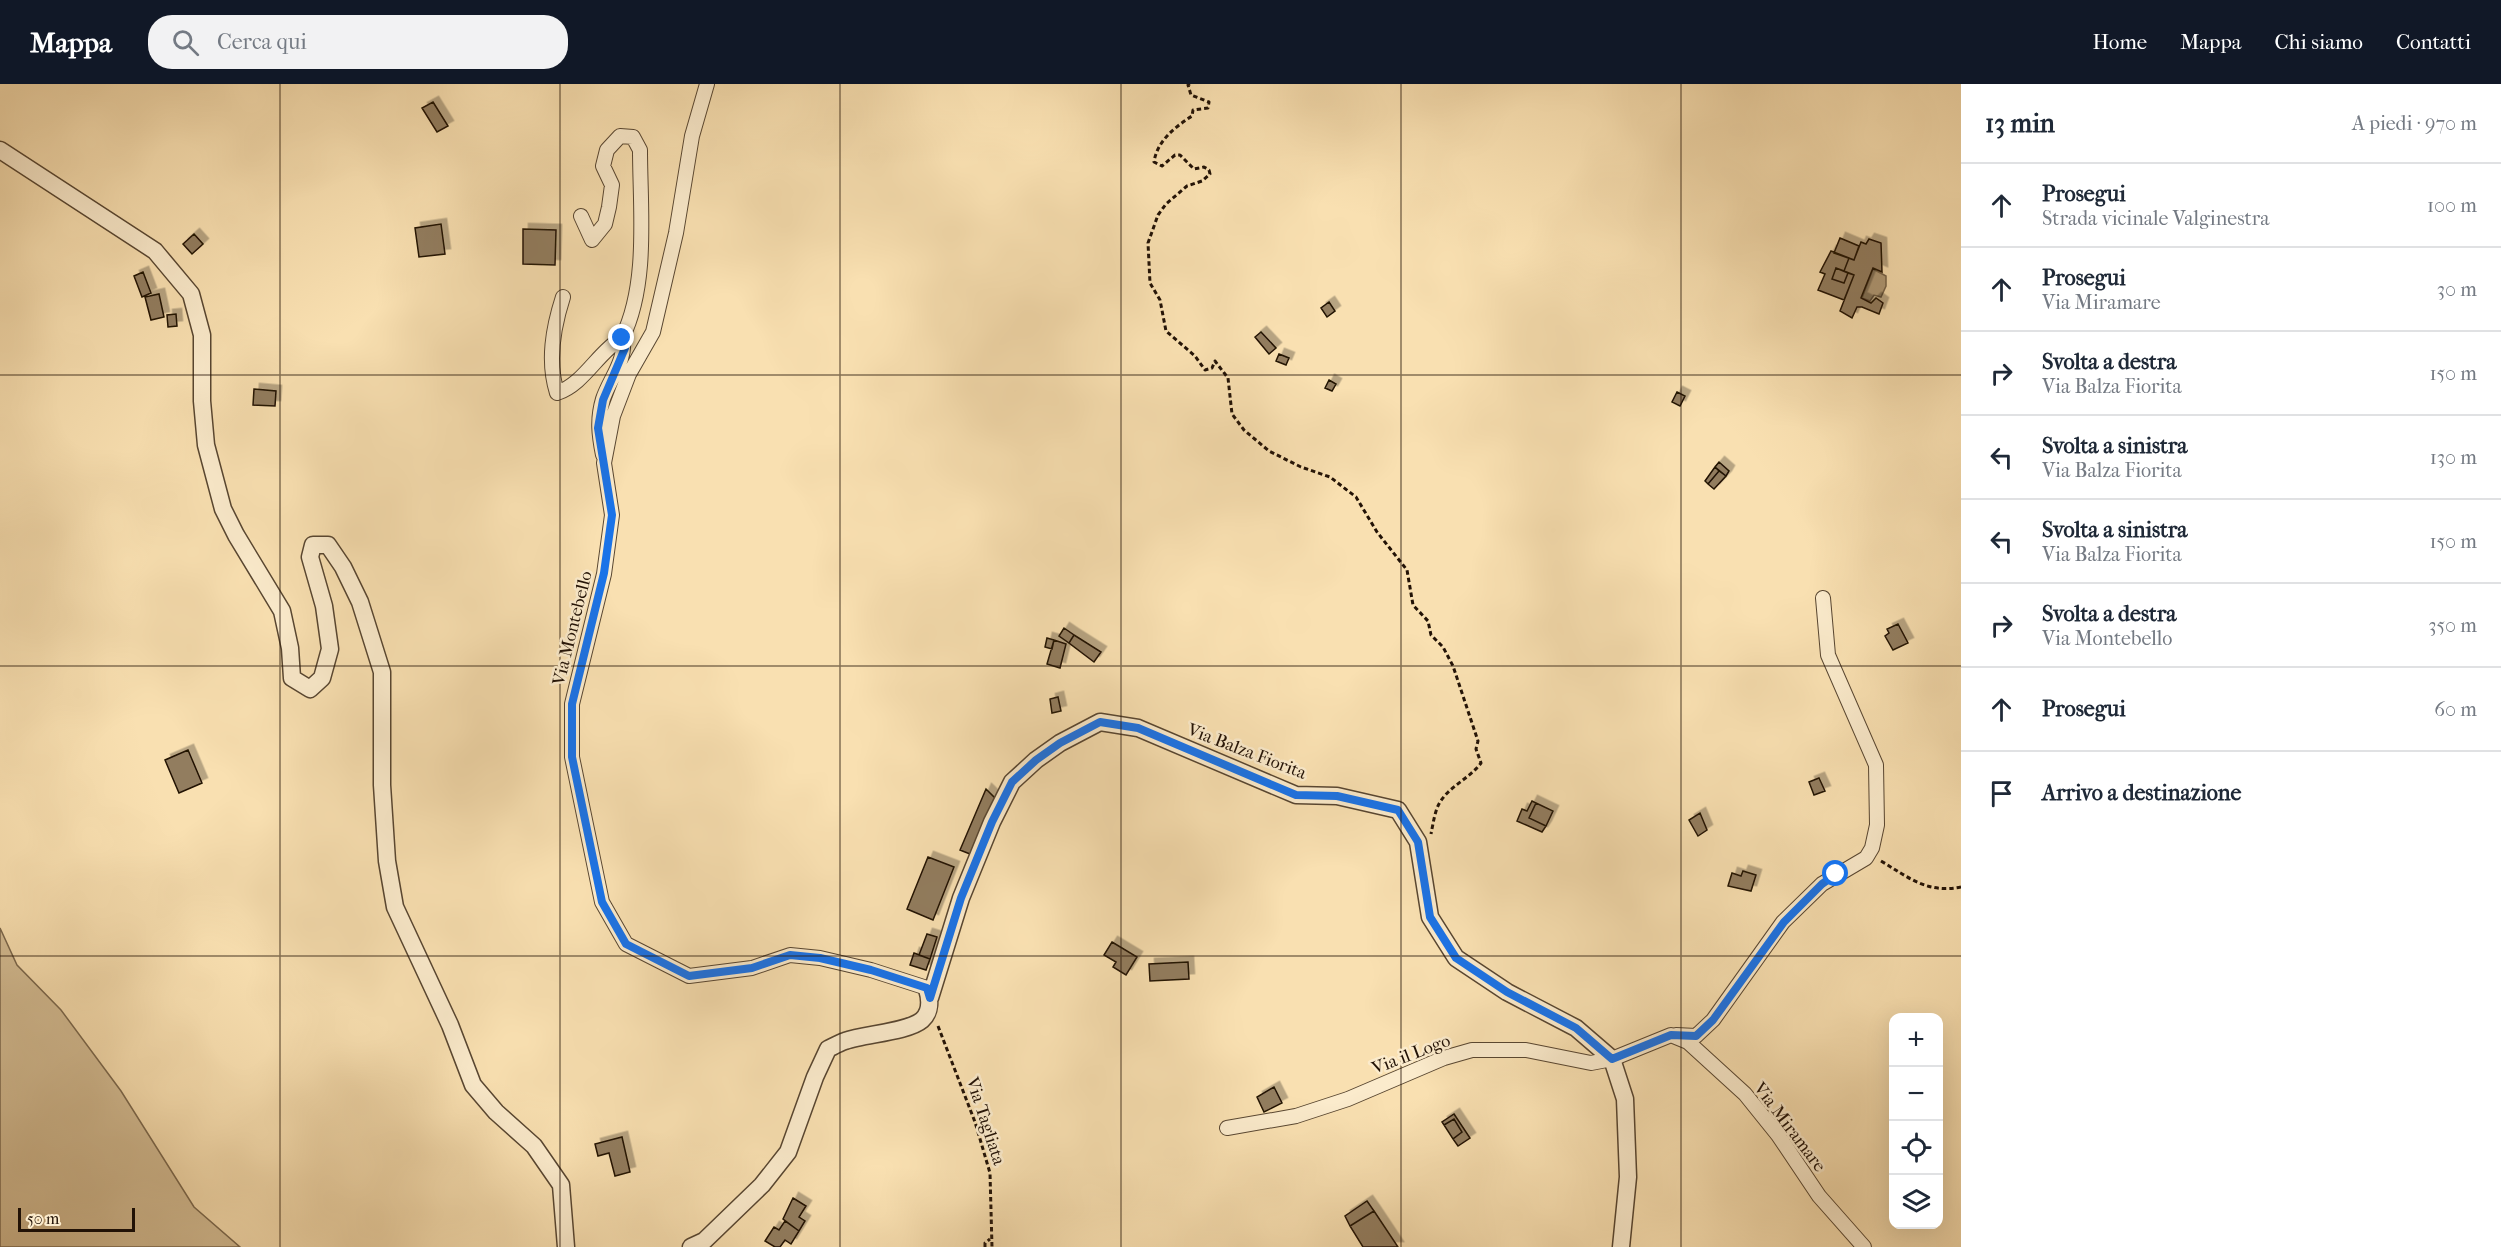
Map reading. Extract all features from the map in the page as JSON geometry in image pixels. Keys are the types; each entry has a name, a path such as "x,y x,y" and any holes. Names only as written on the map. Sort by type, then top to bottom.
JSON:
{"street":[{"name":"Via Montebello","path":"707,84 692,136 676,233 652,332 629,374 613,416 604,463 612,515 604,573 572,704 572,757 602,902 626,944 689,976 752,968 790,955 840,963 929,998"},
{"path":"562,297 551,355 552,378 557,393 576,382 610,345 622,338 632,319 639,273 640,150 633,137 621,136 607,150 603,166 612,185 609,207 605,224 592,240 581,216"},
{"path":"0,150 155,251 191,294 202,335 202,401 206,445 223,509 282,611 290,648 292,678 310,689 322,678 330,649 324,606 309,557 313,544 328,545 343,567 360,602 382,672 382,785 387,861 395,907 450,1025 473,1085 496,1112 534,1146 561,1185 566,1247"},
{"path":"604,463 598,428 603,400 625,348 622,338"},
{"path":"1622,1247 1628,1177 1625,1099 1612,1059 1671,1035 1696,1036 1713,1020 1784,922 1822,884 1869,854 1877,825 1876,765 1828,656 1823,598"},
{"name":"Via Balza Fiorita","path":"929,998 961,898 992,822 1012,782 1036,760 1060,743 1100,722 1138,728 1296,795 1337,796 1398,810 1418,842 1430,917 1456,958 1507,992 1576,1028 1612,1059"},
{"path":"691,1247 704,1241 762,1185 789,1152 815,1077 828,1049 845,1041 912,1025 923,1019 929,998"},
{"name":"Via Miramare","path":"1671,1035 1688,1042 1745,1094 1778,1134 1819,1196 1864,1247"},
{"name":"Via il Logo","path":"1227,1128 1296,1116 1348,1099 1444,1058 1473,1050 1526,1050 1591,1063 1612,1059"}],"path":[{"path":"1190,84 1188,85 1191,95 1209,102 1208,108 1192,110 1192,116 1165,137 1154,162 1162,166 1175,155 1180,155 1194,169 1204,167 1209,170 1210,174 1202,181 1187,186 1166,204 1158,216 1148,243 1150,283 1160,300 1166,331 1195,356 1205,370 1212,368 1215,361 1228,378 1232,414 1244,430 1269,451 1301,467 1330,477 1356,497 1377,532 1407,570 1413,605 1428,621 1431,635 1443,647 1453,666 1478,741 1476,749 1481,764 1472,776 1458,783 1440,803 1421,860"},
{"path":"1869,854 1905,878 1934,889 1961,887"},
{"name":"Via Tagliata","path":"929,998 971,1112 990,1173 992,1247"},
{"path":"985,1247 985,1243 990,1238"}],"shaded area":[{"path":"1873,269 1886,276 1886,286 1881,297 1874,295 1870,301 1862,298"},
{"path":"0,928 17,965 61,1010 121,1091 194,1207 240,1247 0,1247"}],"building":[{"path":"433,102 448,126 437,132 422,108"},
{"path":"441,224 445,254 419,257 415,228"},
{"path":"523,229 556,230 555,265 523,264"},
{"path":"194,234 203,244 192,254 183,244"},
{"path":"1840,238 1859,246 1854,260 1834,253"},
{"path":"1869,239 1881,243 1882,272 1873,268 1861,298 1871,303 1876,298 1883,303 1879,314 1857,307 1852,318 1840,311 1854,275 1844,271 1849,258 1854,260 1861,242 1866,244"},
{"path":"1831,251 1849,258 1844,271 1836,268 1832,279 1844,283 1848,273 1854,275 1844,300 1818,290 1825,274 1820,272"},
{"path":"1836,268 1848,273 1844,283 1832,279"},
{"path":"143,272 151,293 142,297 134,276"},
{"path":"159,294 164,317 151,320 145,297"},
{"path":"1329,302 1335,311 1327,317 1321,308"},
{"path":"176,314 177,326 168,327 167,315"},
{"path":"1261,332 1276,348 1269,354 1255,337"},
{"path":"1279,354 1289,358 1286,365 1276,361"},
{"path":"1329,380 1336,384 1332,391 1325,388"},
{"path":"254,389 276,391 275,406 253,405"},
{"path":"1677,392 1685,396 1680,406 1672,402"},
{"path":"1719,462 1729,471 1726,476 1715,467"},
{"path":"1715,467 1719,471 1708,484 1705,481"},
{"path":"1719,471 1726,476 1714,489 1708,484"},
{"path":"1898,624 1908,643 1893,650 1885,636 1889,633 1887,629"},
{"path":"1064,628 1074,635 1069,643 1059,636"},
{"path":"1074,635 1101,652 1094,662 1069,643"},
{"path":"1047,638 1054,640 1052,649 1045,647"},
{"path":"1054,640 1066,644 1060,668 1047,664"},
{"path":"1058,697 1061,711 1052,713 1050,699"},
{"path":"188,750 202,783 179,793 165,760"},
{"path":"1819,778 1825,791 1814,795 1809,782"},
{"path":"986,789 995,798 975,856 960,850"},
{"path":"1532,801 1536,803 1529,818 1546,826 1542,832 1517,821 1522,809 1527,811"},
{"path":"1536,803 1553,811 1546,826 1529,818"},
{"path":"1700,813 1707,830 1698,836 1689,820"},
{"path":"928,857 954,867 933,920 907,909"},
{"path":"1743,871 1756,875 1751,891 1728,886 1732,873 1741,876"},
{"path":"927,934 937,937 930,959 919,955"},
{"path":"1112,942 1137,957 1126,975 1113,967 1116,962 1104,955"},
{"path":"914,953 930,959 926,970 910,965"},
{"path":"1188,962 1189,979 1150,981 1149,964"},
{"path":"1274,1087 1282,1103 1264,1112 1257,1097"},
{"path":"1454,1114 1470,1138 1458,1146 1453,1139 1462,1132 1454,1119 1444,1125 1442,1122"},
{"path":"1454,1119 1462,1132 1453,1139 1444,1125"},
{"path":"622,1137 630,1172 615,1176 609,1153 598,1156 595,1144"},
{"path":"793,1198 806,1206 799,1217 805,1221 799,1231 783,1219"},
{"path":"1367,1201 1374,1211 1350,1226 1345,1216"},
{"path":"1374,1211 1398,1247 1363,1247 1350,1226"},
{"path":"785,1221 799,1231 791,1244 785,1240 780,1247 775,1247 765,1241 774,1227 779,1230"}],"route":[{"path":"622,338 625,348 603,400 598,428 612,515 604,573 572,704 572,757 586,834 602,902 626,944 689,976 752,968 790,955 820,958 871,970 927,988 930,998 961,898 992,822 1012,782 1036,760 1060,743 1100,722 1138,728 1296,795 1337,796 1398,810 1418,842 1430,917 1456,958 1507,992 1576,1028 1612,1059 1671,1035 1696,1036 1713,1020 1784,922 1822,884 1836,874"}]}
